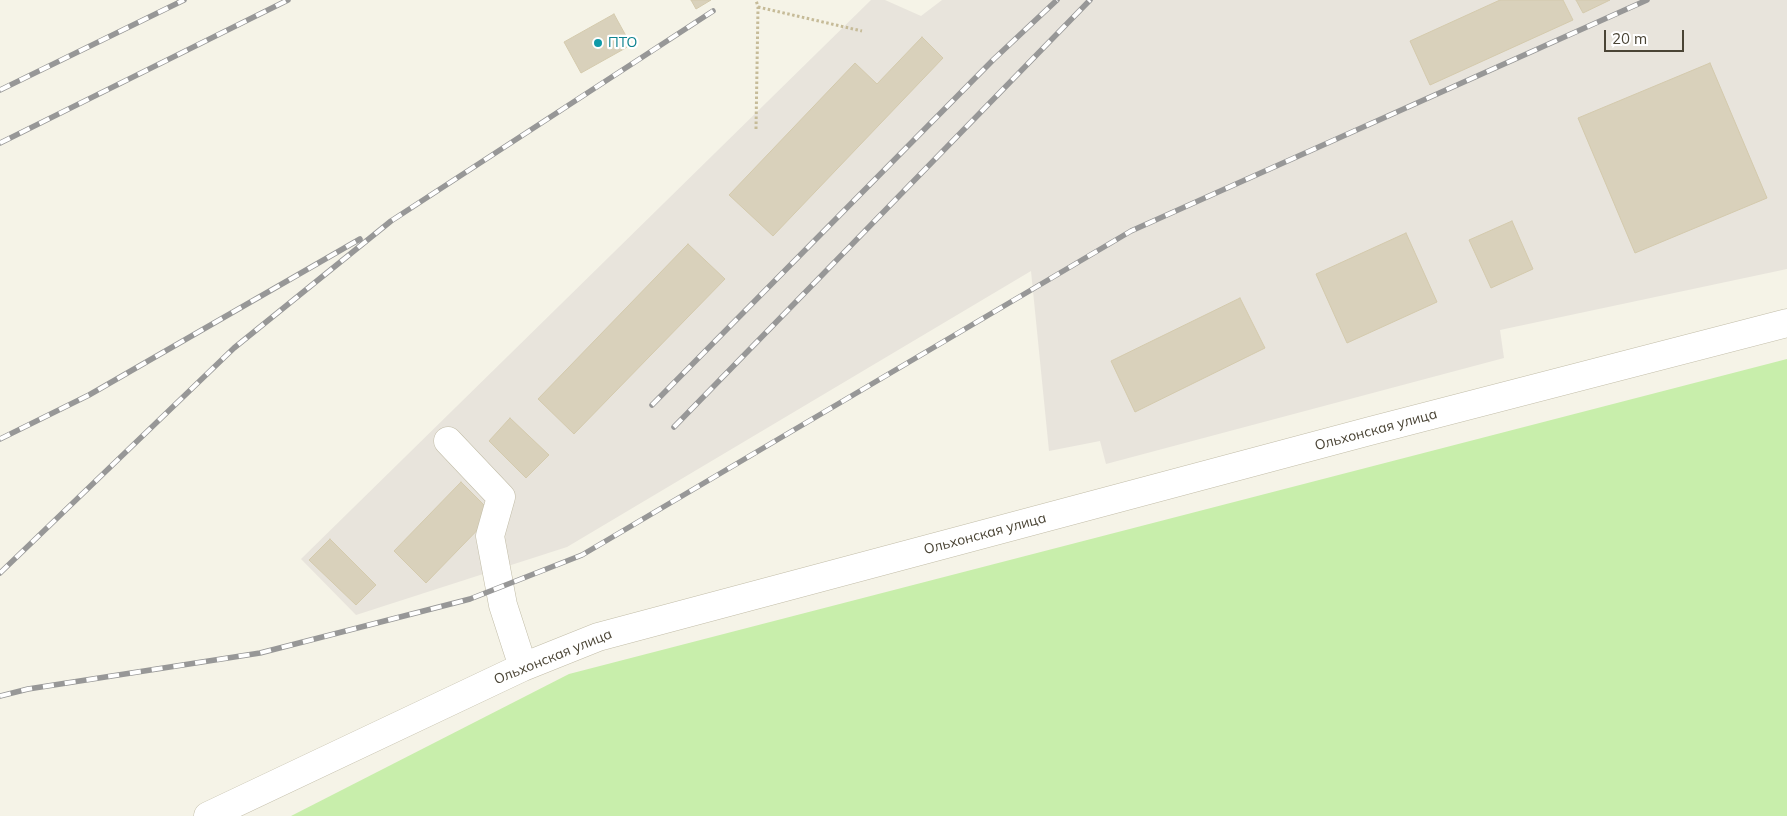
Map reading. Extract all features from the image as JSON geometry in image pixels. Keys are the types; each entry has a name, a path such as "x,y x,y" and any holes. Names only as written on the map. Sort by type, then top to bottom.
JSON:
{"street":[{"name":"Ольхонская улица","path":"208,816 523,666 607,635 1370,431 1787,323"},
{"path":"448,442 501,497 490,536 503,605 523,666"}],"path":[{"path":"756,0 758,7 756,129"},
{"path":"758,7 862,31"}],"shaded area":[{"path":"871,0 885,0 921,16 942,0 1787,0 1787,269 1500,330 1504,358 1106,464 1100,441 1049,451 1031,271 567,547 356,615 301,559"}],"green space":[{"path":"1787,359 1787,816 291,816 569,674"}],"building":[{"path":"691,0 711,0 696,9"},
{"path":"1500,0 1563,0 1573,20 1430,85 1410,41"},
{"path":"1576,0 1610,0 1583,13"},
{"name":"ПТО","path":"614,14 631,45 581,73 564,42"},
{"path":"922,37 943,58 773,236 729,195 855,63 877,84"},
{"path":"1710,63 1767,198 1635,253 1578,118"},
{"path":"1512,221 1533,269 1491,288 1469,240"},
{"path":"1406,233 1437,302 1347,343 1316,274"},
{"path":"688,244 725,279 574,434 538,399"},
{"path":"1240,298 1265,348 1135,412 1111,361"},
{"path":"510,418 549,455 526,478 489,441"},
{"path":"461,482 493,514 426,583 394,551"},
{"path":"330,539 376,585 356,605 309,560"}],"railway":[{"path":"0,90 184,0"},
{"path":"0,143 288,0"},
{"path":"652,405 994,59 1057,0"},
{"path":"674,427 1090,0"},
{"path":"0,696 28,689 260,653 470,599 582,555 1131,231 1647,0"},
{"path":"0,573 234,348 391,221 713,11"},
{"path":"0,439 89,395 360,239"}],"place":[{"name":"ПТО","path":"598,43"}]}
